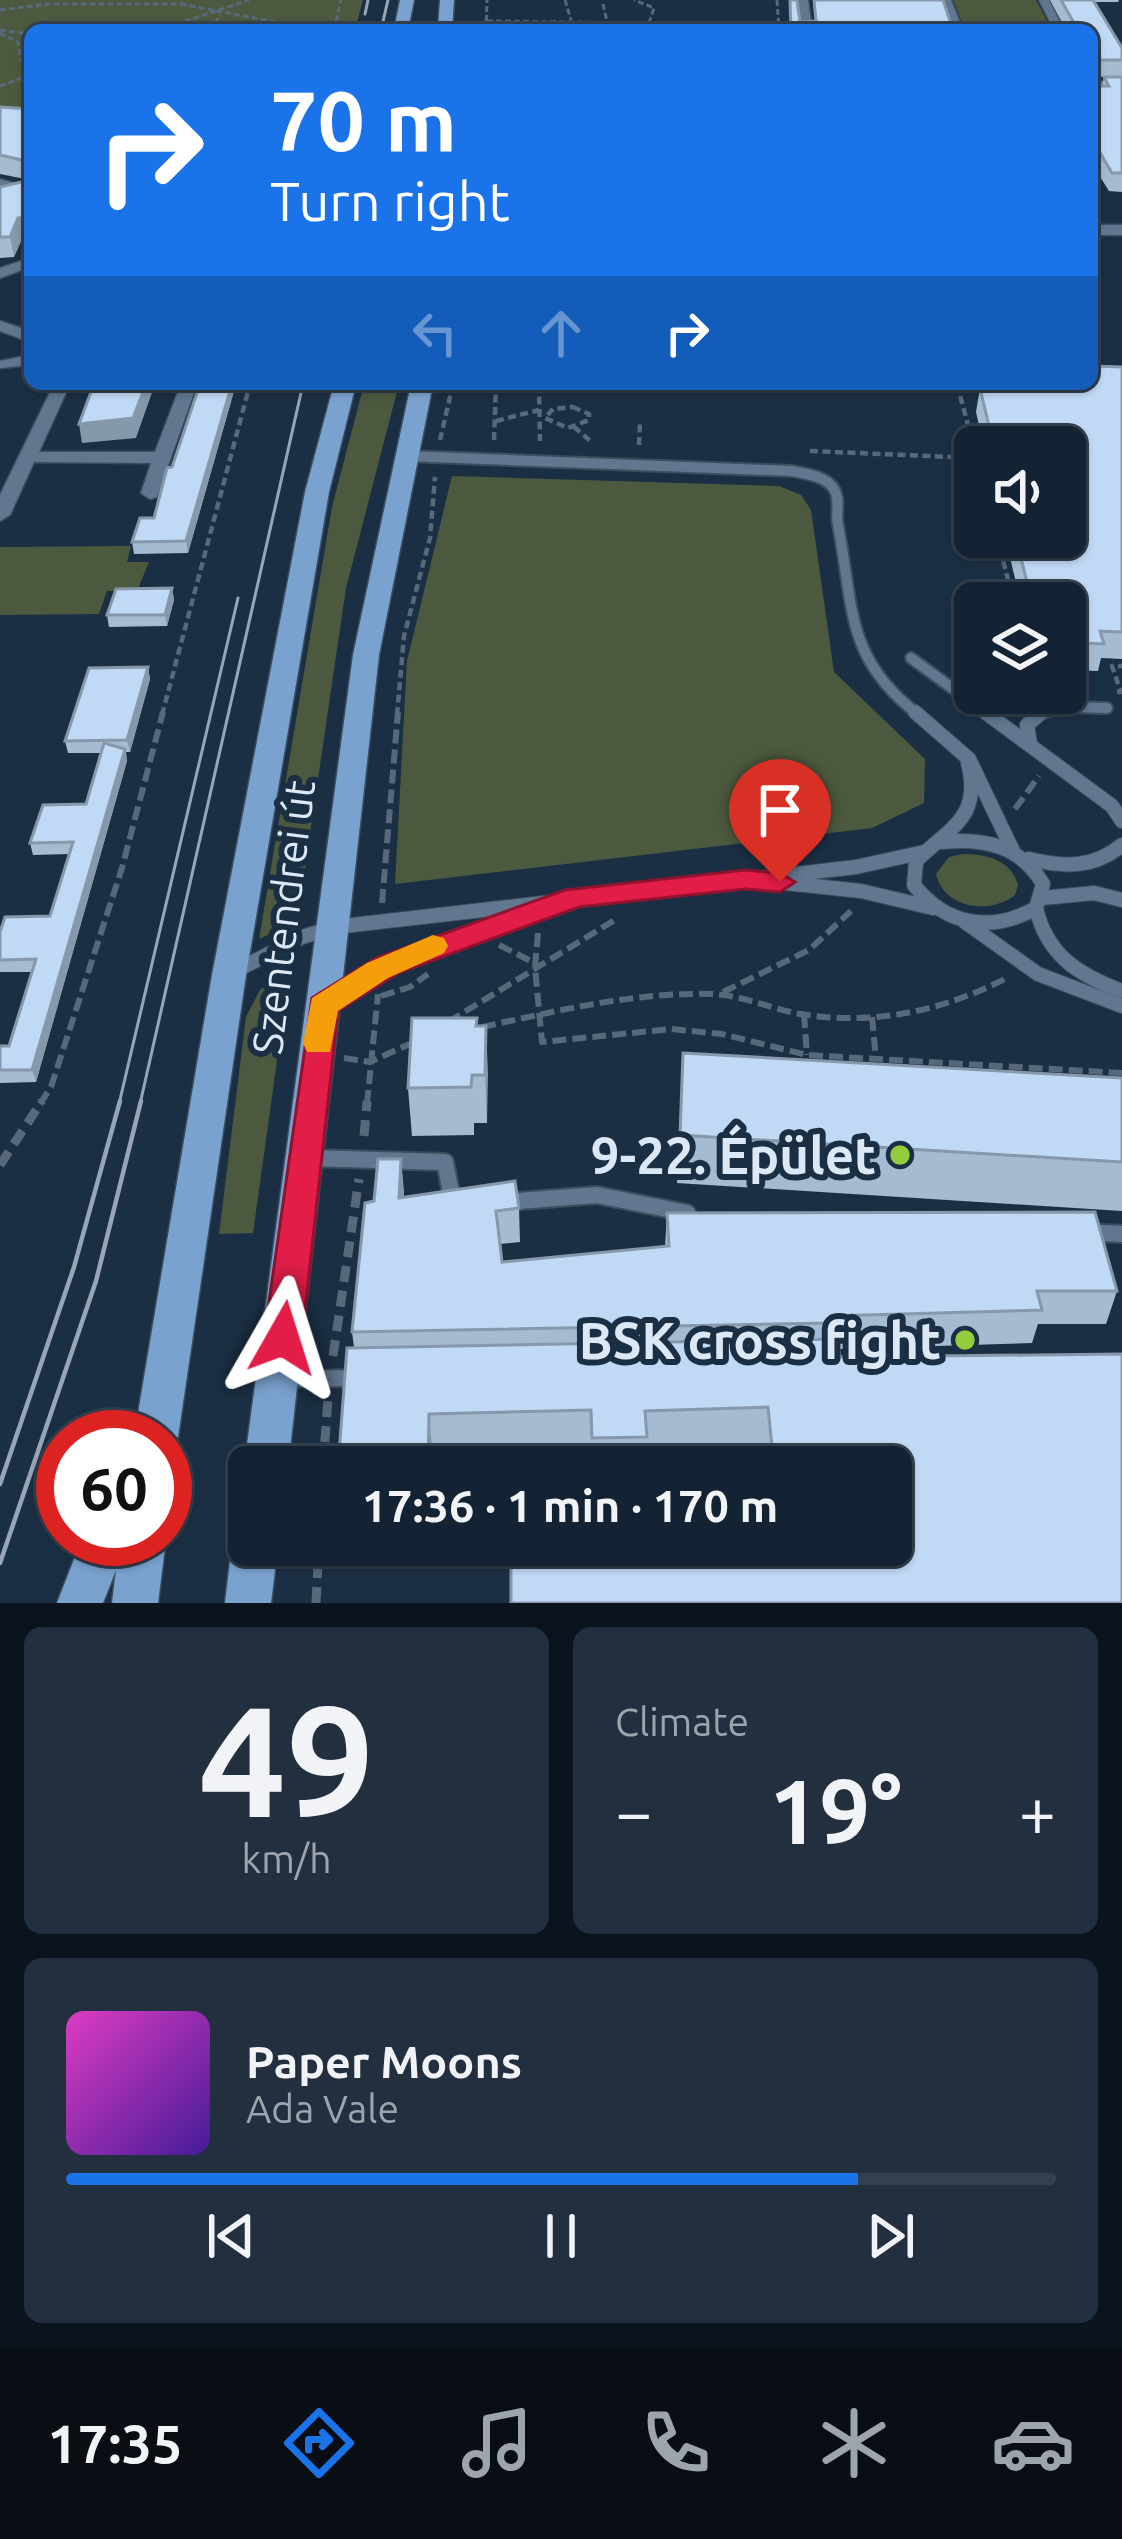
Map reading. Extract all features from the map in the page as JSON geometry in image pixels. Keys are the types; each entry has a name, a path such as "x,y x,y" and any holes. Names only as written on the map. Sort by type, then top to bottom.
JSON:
{"main road":[{"name":"Szentendrei út","path":"160,1410 229,975 317,492 343,390"},
{"name":"Szentendrei út","path":"269,1446 366,655 421,390"},
{"path":"155,1410 162,1391"},
{"path":"80,1603 94,1566"},
{"path":"135,1603 140,1566"},
{"path":"248,1603 252,1566"}],"street":[{"path":"0,515 5,495 29,457 59,390"},
{"path":"150,493 187,390"},
{"path":"29,457 163,458"}],"lane":[{"path":"406,456 810,473 836,487 856,638 868,665 882,684 955,745 985,783 995,813 1019,855 1043,884 1039,932 1051,952 1082,974 1122,991"},
{"path":"911,658 1112,806 1122,820"},
{"path":"1086,708 1107,708"},
{"path":"1030,744 1027,725 1040,714"},
{"path":"229,975 302,937 335,927 877,864 924,852 943,842 968,811 973,793 971,767 955,745"},
{"path":"943,842 978,840 1059,867 1108,859 1122,845"},
{"path":"924,852 916,861 914,885 934,908"},
{"path":"745,880 861,891 934,908 964,921 985,941 1067,988 1122,1006"},
{"path":"964,921 1006,923 1039,903 1094,892 1122,900"},
{"path":"323,1006 387,965 575,897"},
{"path":"302,1158 445,1162 454,1206 597,1195 696,1214"},
{"path":"1075,1232 1122,1234"},
{"path":"279,1379 373,1378"}],"path":[{"path":"165,0 284,24"},
{"path":"178,24 249,0"},
{"path":"487,0 487,24"},
{"path":"565,0 571,20"},
{"path":"487,21 650,23 655,12 634,0"},
{"path":"0,10 48,4 184,4"},
{"path":"603,4 608,21"},
{"path":"214,24 223,13"},
{"path":"0,31 19,42 24,65"},
{"path":"0,1165 51,1087 122,868 248,390"},
{"path":"494,440 496,390"},
{"path":"538,390 541,439 551,424"},
{"path":"959,390 968,426"},
{"path":"539,400 553,410"},
{"path":"573,407 589,414 590,420 574,427 551,424 545,418 553,410 573,407"},
{"path":"496,421 539,410"},
{"path":"639,445 640,422"},
{"path":"574,427 593,443"},
{"path":"995,813 1018,807 1043,768 1056,764"},
{"path":"383,896 398,898"},
{"path":"719,994 814,951 834,935 859,900 841,899"},
{"path":"598,921 641,916"},
{"path":"459,1032 439,1032 535,965 618,918"},
{"path":"525,931 558,926"},
{"path":"538,928 535,965 542,1042 671,1029 722,1034 807,1054 1122,1073"},
{"path":"512,934 491,940 535,965"},
{"path":"378,998 424,980 434,962"},
{"path":"479,1028 621,998 719,994 804,1014 872,1017 931,1011 967,1000 1026,965"},
{"path":"804,1014 807,1054"},
{"path":"872,1017 876,1059"},
{"path":"317,1053 370,1062 419,1040"},
{"path":"316,1603 318,1566"}],"green space":[{"path":"0,0 363,0 357,24 24,24 24,115 0,114"},
{"path":"953,0 1036,0 1049,24 963,24"},
{"path":"362,390 397,390 346,588 297,922 259,939 332,507"},
{"path":"452,476 779,486 801,495 811,510 834,672 925,759 924,803 872,828 395,884 407,661"},
{"path":"131,546 127,562 149,562 137,591 107,591 99,614 0,615 0,547"},
{"path":"963,854 1004,864 1015,876 1015,895 981,906 948,895 936,874 949,857"},
{"path":"291,960 253,1233 219,1234 246,1017 260,990"}],"building":[{"path":"790,0 797,0 800,22 816,21 814,0 943,0 951,24 791,24"},
{"path":"1061,0 1093,0 1122,48 1122,60 1098,60 1098,24 1075,24"},
{"path":"1104,77 1122,77 1122,173 1112,173 1098,149 1098,86 1109,86"},
{"path":"0,107 24,109 24,161 0,155"},
{"path":"24,181 24,218 18,218 10,237 0,237 0,187"},
{"path":"1098,366 1122,367 1122,632 1100,631 1104,644 1086,643 1086,582 1027,582 1021,558 1086,558 1086,426 989,426 980,390 1098,390"},
{"path":"92,390 144,390 133,418 79,424"},
{"path":"198,390 230,390 186,541 132,542 140,518 154,518 167,468 172,467"},
{"path":"172,588 165,615 107,615 116,589"},
{"path":"148,667 127,740 65,741 89,668"},
{"path":"104,743 125,749 32,1070 0,1070 0,1046 9,1046 36,959 0,960 0,932 5,917 50,916 73,842 30,843 43,805 86,804"},
{"path":"412,1018 477,1018 476,1026 486,1026 485,1075 472,1075 471,1087 408,1088"},
{"path":"683,1053 1122,1078 1122,1162 680,1135"},
{"path":"378,1159 401,1159 399,1198 515,1181 519,1208 496,1211 502,1262 669,1246 667,1213 1095,1212 1117,1291 1037,1291 1042,1310 831,1316 832,1323 352,1332 365,1203 374,1201"},
{"path":"837,1339 840,1357 1122,1354 1122,1603 511,1603 511,1566 912,1566 912,1446 772,1446 768,1407 645,1411 647,1437 592,1438 591,1410 429,1414 428,1446 340,1446 347,1348"}],"tram line":[{"path":"365,14 368,0"},
{"path":"382,24 388,0"},
{"path":"140,1104 302,390"},
{"path":"119,1104 238,598"},
{"path":"0,1484 74,1267 120,1101"},
{"path":"0,1563 96,1281 141,1101"}],"slow traffic":[{"path":"319,1043 323,1006 377,970 433,946"}],"place":[{"name":"9-22. Épület","path":"900,1155"},
{"name":"BSK cross fight","path":"965,1340"}],"route":[{"path":"283,1338 323,1006 387,965 575,897 745,880 780,882"}]}
